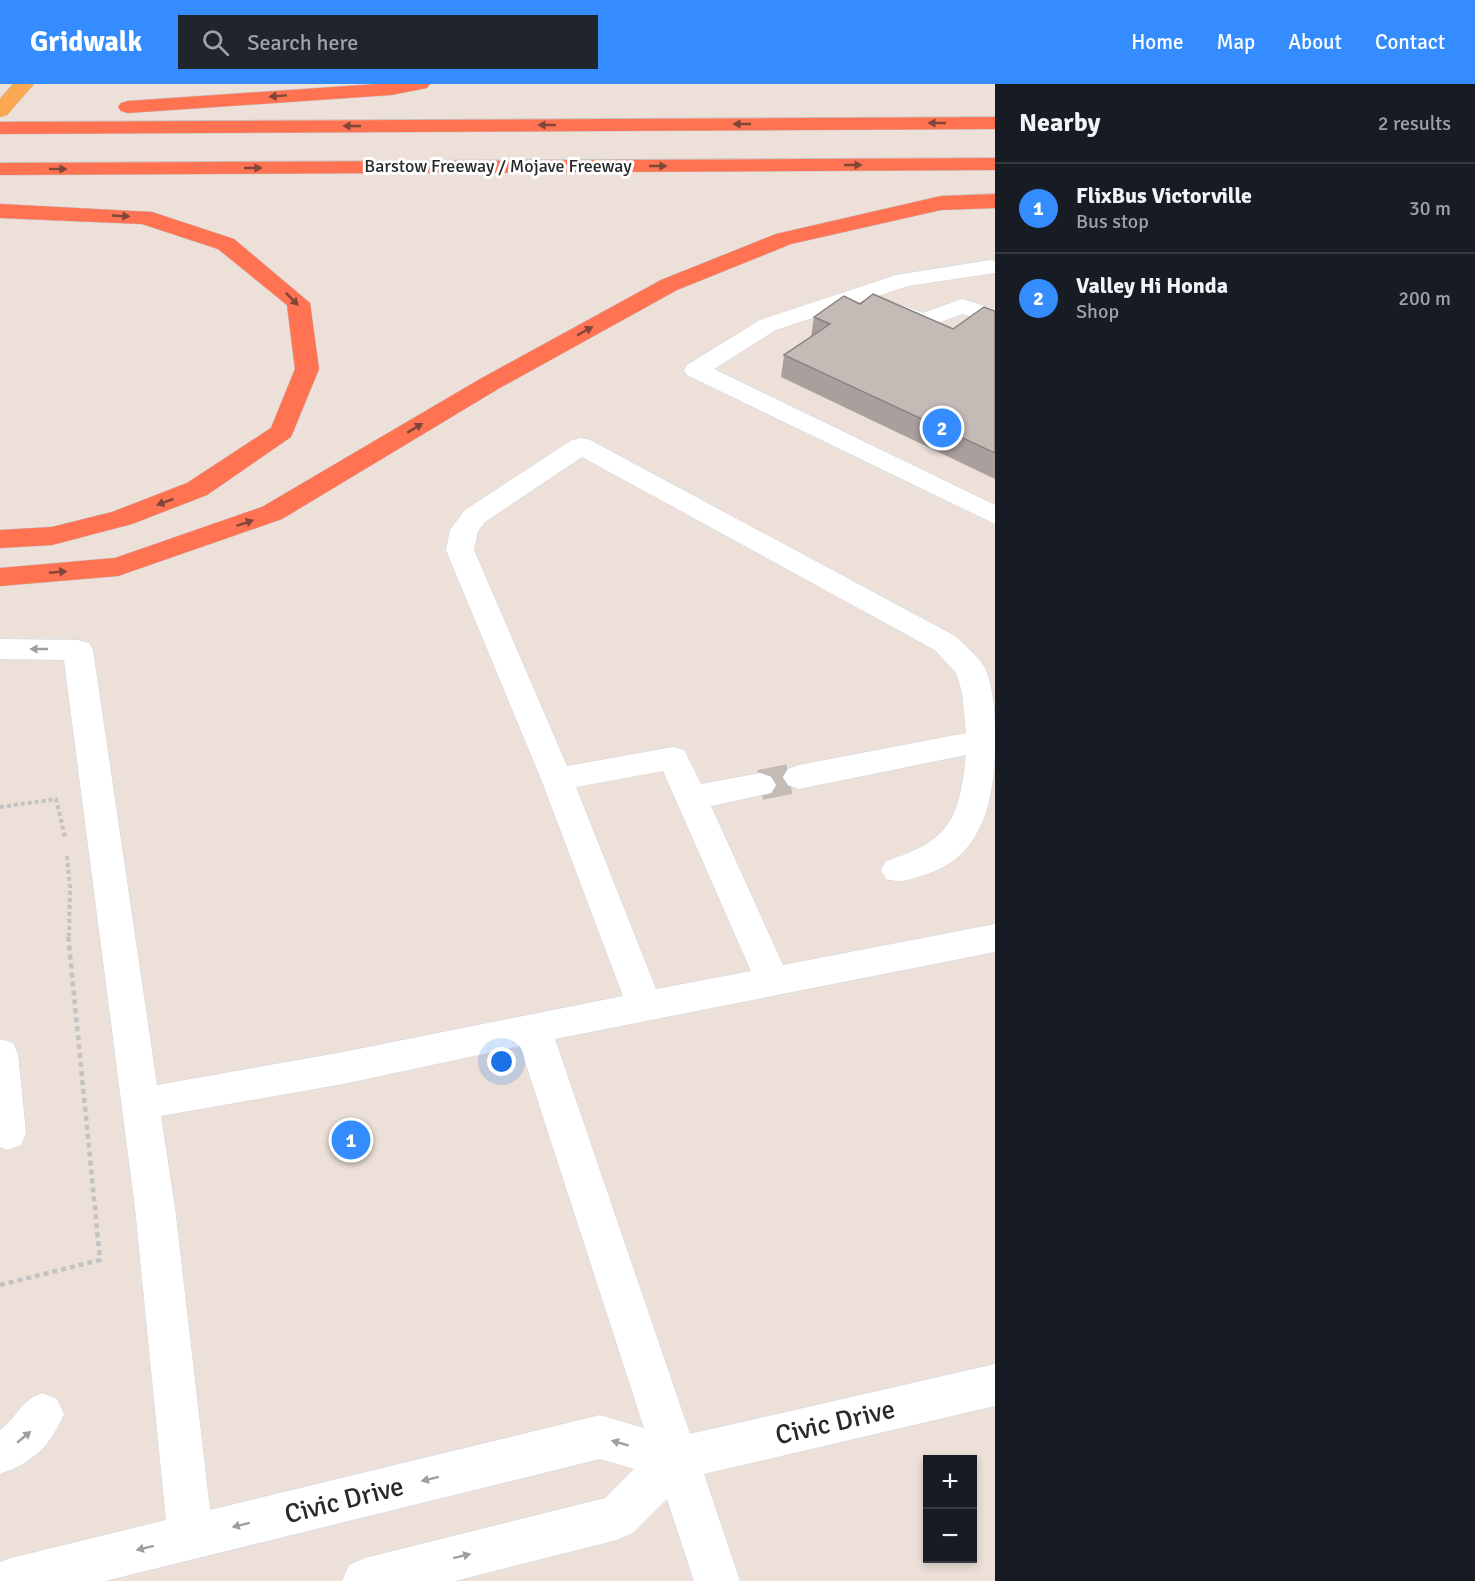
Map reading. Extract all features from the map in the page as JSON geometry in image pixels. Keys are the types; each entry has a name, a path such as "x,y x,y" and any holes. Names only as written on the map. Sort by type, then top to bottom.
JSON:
{"highway":[{"path":"0,117 392,89 420,84"},
{"name":"Barstow Freeway / Mojave Freeway","path":"0,128 995,123"},
{"name":"Barstow Freeway / Mojave Freeway","path":"0,169 995,164"},
{"path":"0,577 118,567 272,513 489,384 669,285 784,239 940,203 995,201"},
{"path":"0,211 144,217 226,244 298,303 307,369 282,432 197,489 122,518 52,537 0,539"}],"main road":[{"path":"0,111 24,84"}],"street":[{"path":"993,267 904,280 768,325 696,370 995,516"},
{"path":"859,295 923,321 962,306 995,317"},
{"path":"644,1005 557,779 460,550 464,530 475,516 581,446 945,643 970,669 977,692 983,741 980,785 955,841 935,857 898,870"},
{"path":"0,649 78,650 155,1208 190,1537"},
{"path":"799,777 983,741"},
{"path":"557,779 673,758 773,981"},
{"path":"691,798 760,785"},
{"path":"139,1104 344,1068 644,1005 995,938"},
{"path":"533,1028 717,1581"},
{"path":"0,1054 7,1133"},
{"name":"Civic Drive","path":"11,1581 600,1437 676,1459 995,1385"},
{"path":"0,1452 7,1450 30,1433 42,1414"},
{"path":"365,1581 616,1517 676,1459"}],"path":[{"path":"0,807 56,799 66,841"},
{"path":"0,1285 100,1260 68,930 70,887 67,853"}],"building":[{"path":"873,294 953,329 984,307 995,311 995,453 784,355 830,324 814,317 844,296 860,304"}],"tunnel":[{"path":"760,785 799,777"}],"place":[{"name":"Valley Hi Honda","path":"942,428"},
{"name":"FlixBus Victorville","path":"351,1140"}]}
